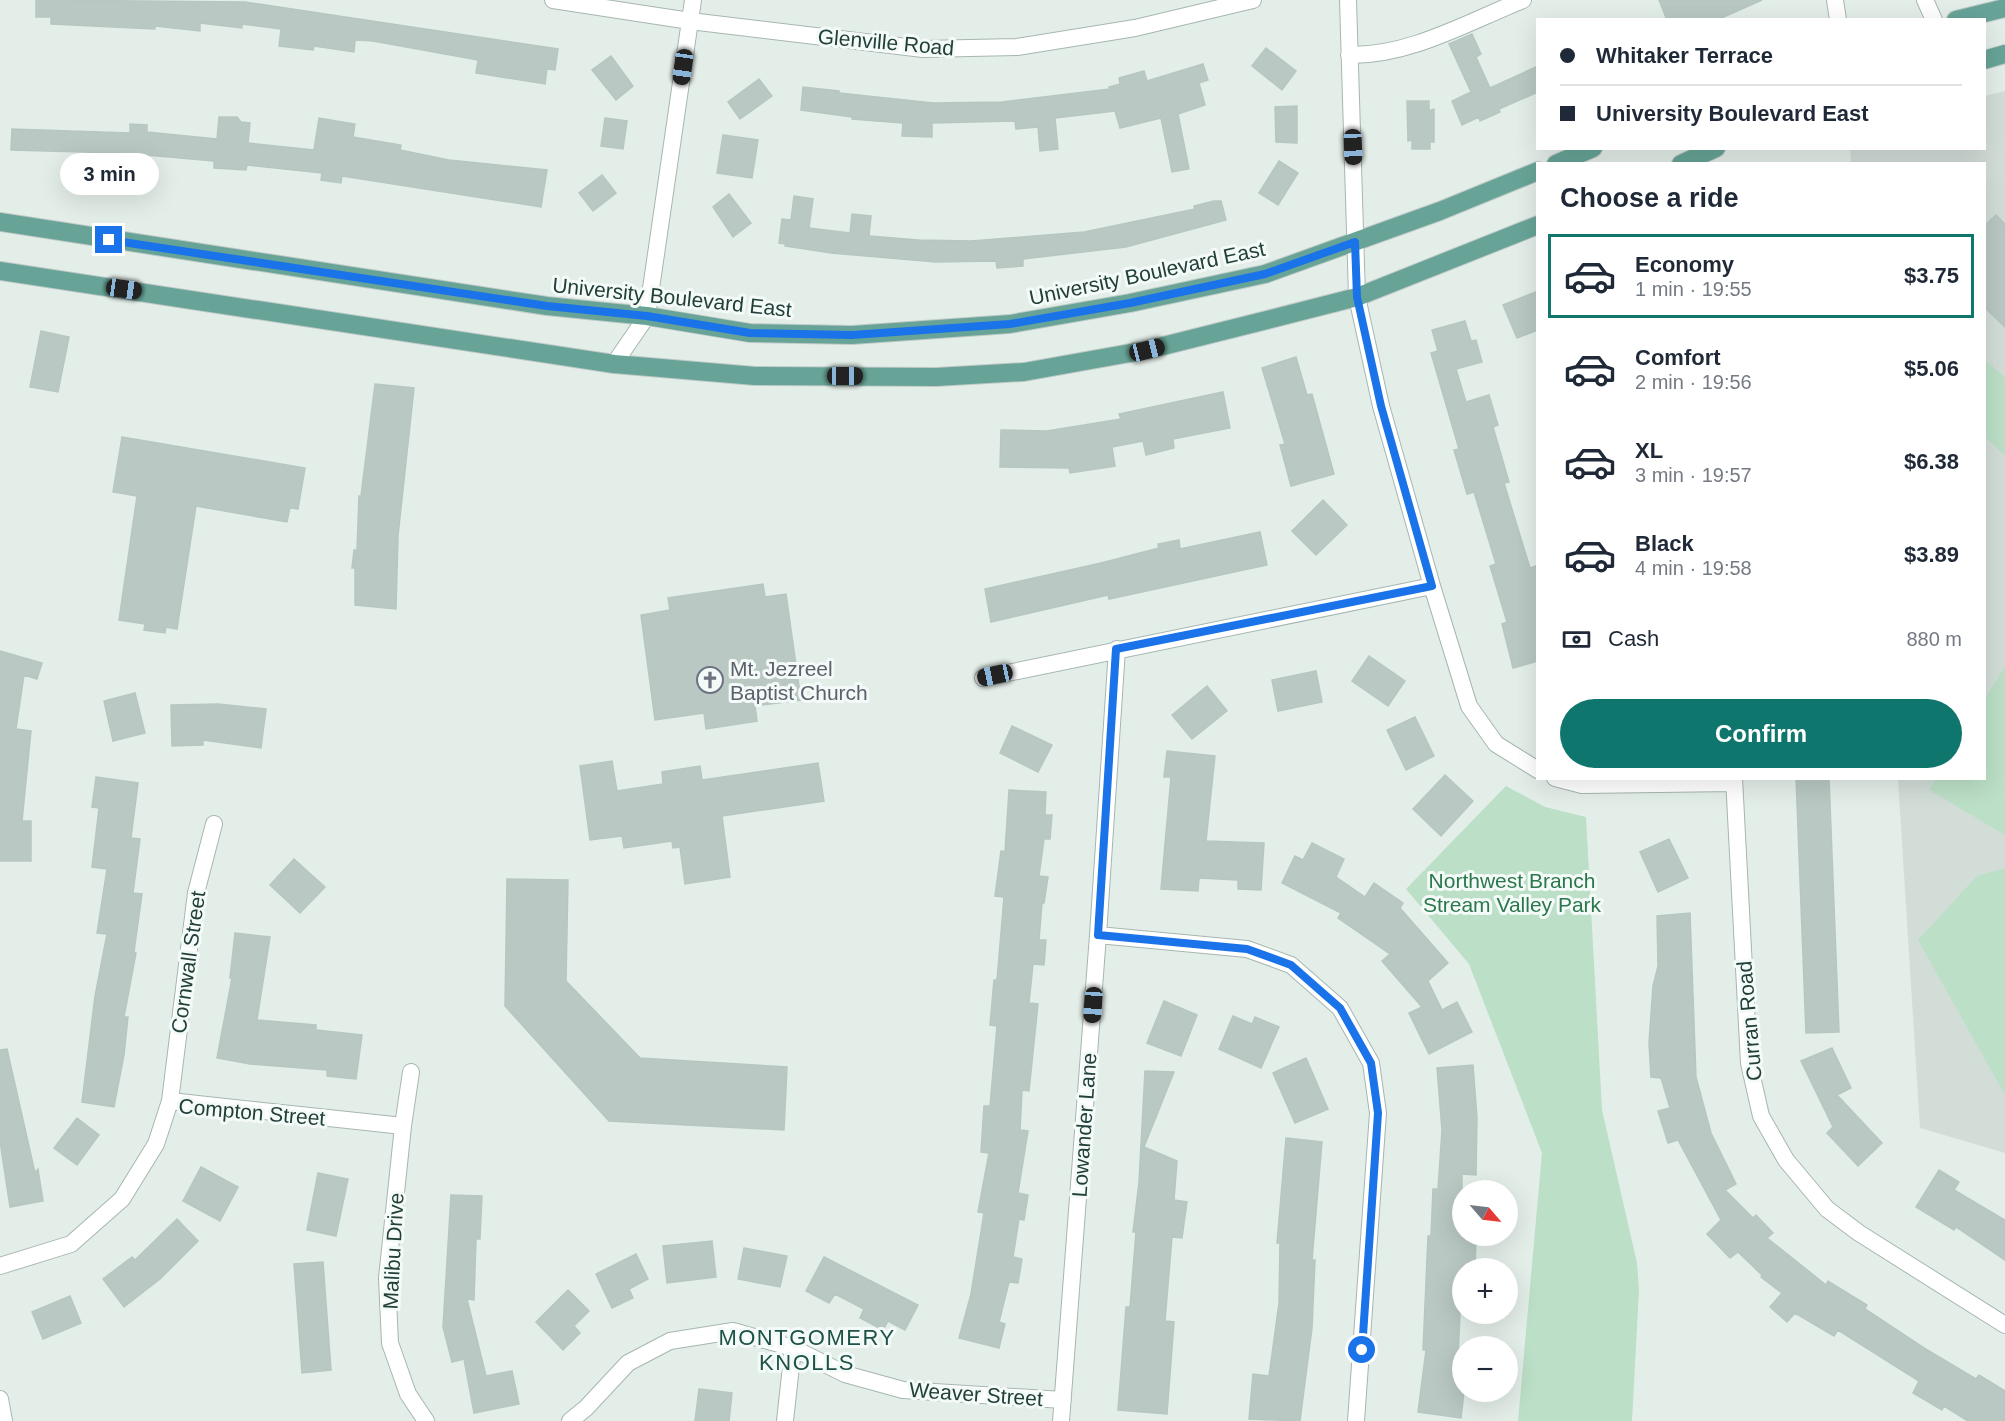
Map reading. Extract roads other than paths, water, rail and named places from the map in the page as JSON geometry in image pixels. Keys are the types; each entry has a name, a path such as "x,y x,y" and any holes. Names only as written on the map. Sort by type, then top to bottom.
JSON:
{"main road":[{"path":"1964,18 2005,8"},
{"path":"1986,59 2005,54"},
{"path":"1561,162 1588,150"},
{"path":"1685,162 1712,150"},
{"name":"University Boulevard East","path":"0,222 547,306 647,316 750,333 829,334 1010,324 1130,303 1265,274 1355,242 1536,172"},
{"path":"0,271 614,364 755,376 936,377 1024,372 1147,350 1357,297 1536,226"}],"street":[{"name":"Glenville Road","path":"553,0 690,21 923,49 1017,47 1135,28 1253,0"},
{"path":"614,364 647,316 693,0"},
{"path":"1348,0 1357,297 1381,406 1469,706 1496,744 1536,769"},
{"path":"1350,55 1374,56 1401,50 1523,0"},
{"path":"1835,0 1838,18"},
{"path":"1925,0 1933,18"},
{"path":"983,678 1432,586"},
{"name":"Lowander Lane","path":"1061,1421 1098,935 1116,649"},
{"path":"1563,780 1582,785 1734,781"},
{"name":"Curran Road","path":"1734,781 1749,1063 1761,1116 1786,1160 1827,1209 1859,1233 2005,1325"},
{"name":"Cornwall Street","path":"170,1101 196,893 214,824"},
{"path":"1098,935 1247,949 1291,965 1340,1008 1371,1063 1378,1113 1356,1421"},
{"name":"Malibu Drive","path":"411,1072 387,1278 390,1343 408,1394 426,1421"},
{"name":"Compton Street","path":"0,1266 71,1244 122,1199 156,1144 170,1101 403,1126"},
{"name":"Weaver Street","path":"570,1421 586,1408 628,1363 670,1341 733,1331 793,1348 845,1374 903,1390 1063,1400"},
{"path":"785,1421 793,1348"},
{"path":"0,1399 4,1421"}],"place":[{"name":"Mt. Jezreel Baptist Church","path":"710,680"}],"district":[{"name":"MONTGOMERY KNOLLS","path":"807,1350"}],"park label":[{"name":"Northwest Branch Stream Valley Park","path":"1512,892"}]}
